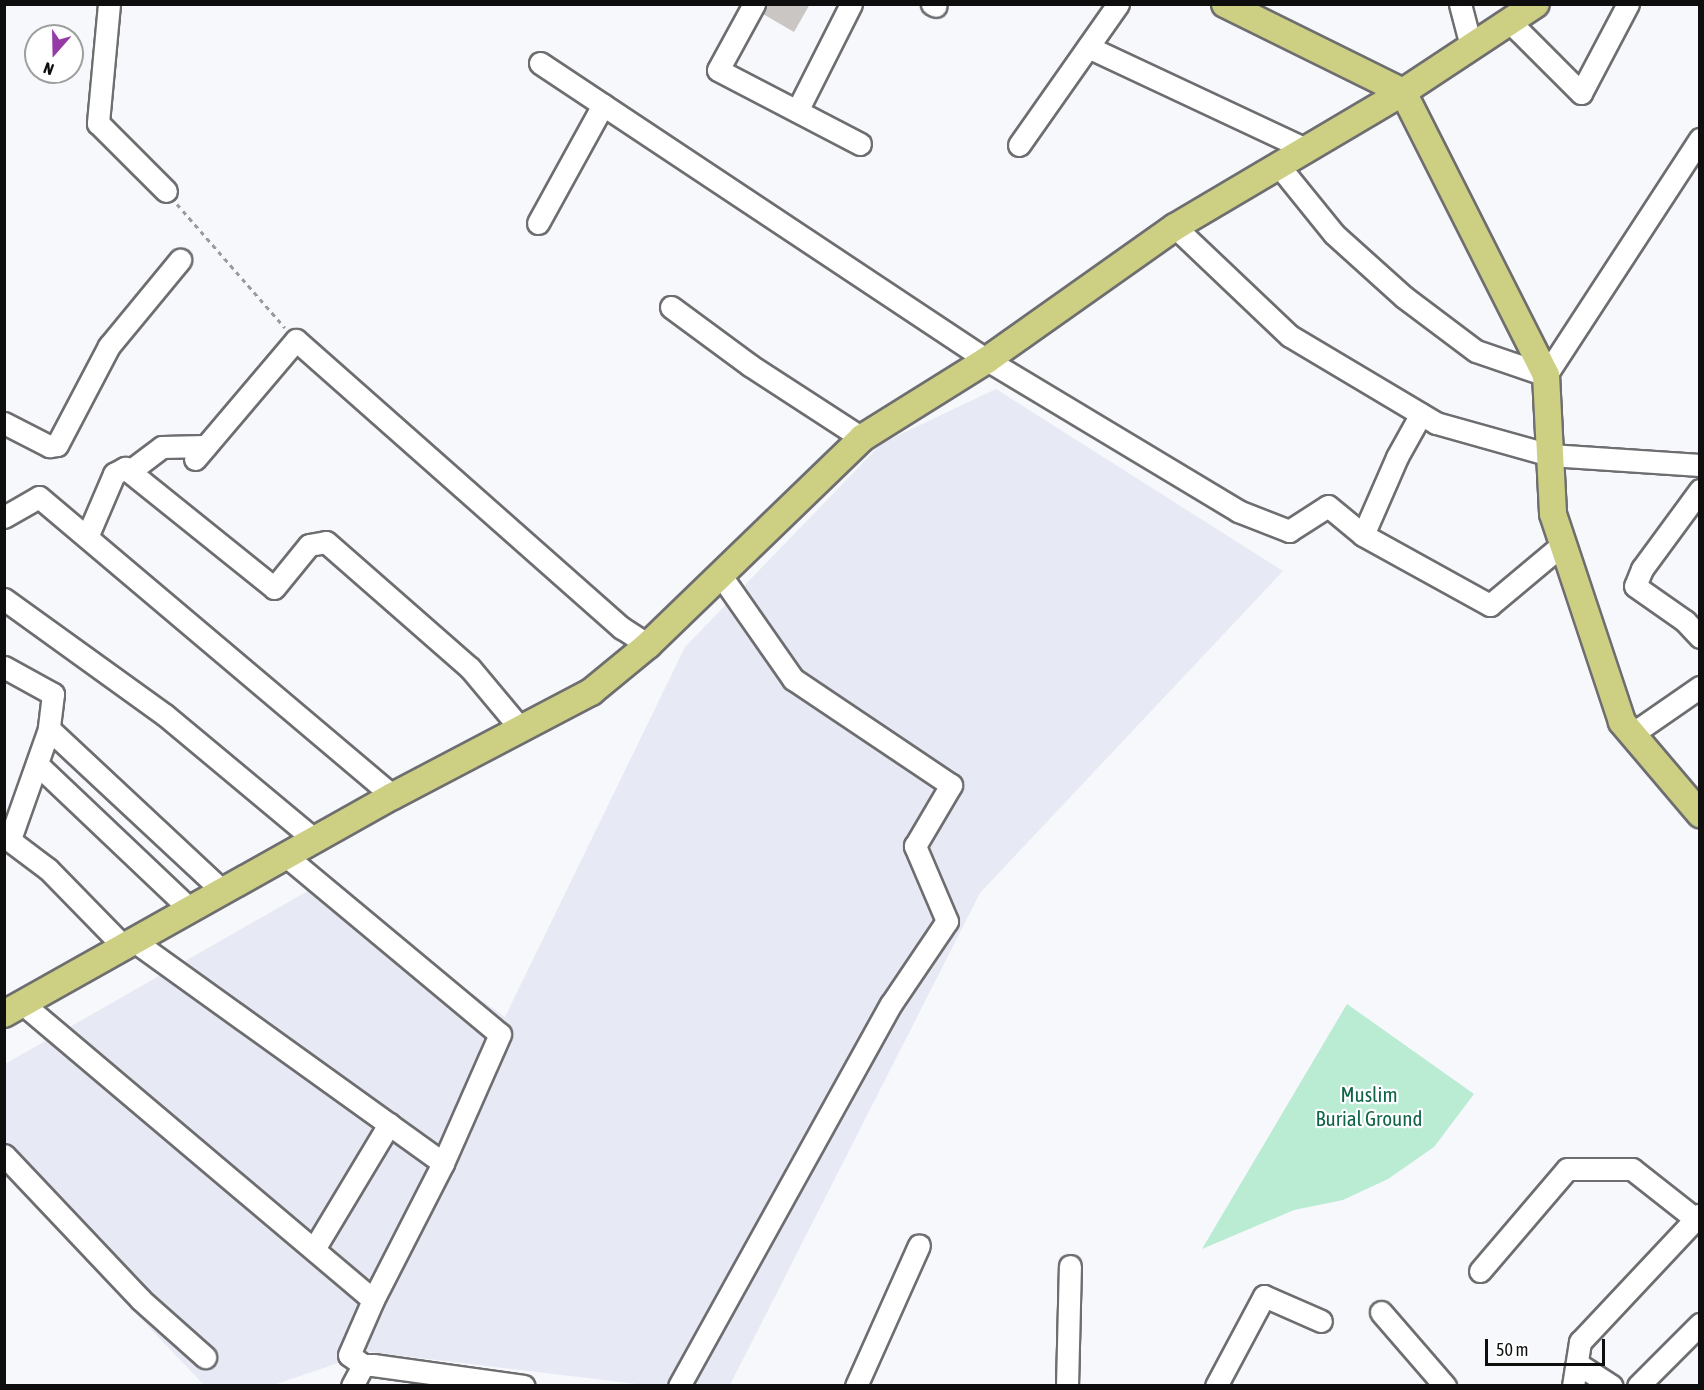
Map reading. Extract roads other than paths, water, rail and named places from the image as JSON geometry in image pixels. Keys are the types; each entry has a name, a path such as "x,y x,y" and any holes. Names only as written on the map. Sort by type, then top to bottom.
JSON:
{"main road":[{"path":"14,1009 393,796 591,692 648,645 719,573 862,438 987,360 1175,227 1403,92 1536,4"},
{"path":"1239,8 1403,92 1546,375 1553,513 1622,722 1700,813"}],"street":[{"path":"109,4 98,123 166,191"},
{"path":"754,4 718,70 860,144"},
{"path":"796,111 850,4"},
{"path":"1019,145 1118,4"},
{"path":"1460,4 1471,46"},
{"path":"1509,21 1581,93 1628,4"},
{"path":"1088,47 1306,149"},
{"path":"540,63 987,360 1238,511 1289,531 1328,506 1363,535 1490,604 1563,544"},
{"path":"538,223 603,105"},
{"path":"1279,166 1334,234 1404,297 1476,351 1546,375 1700,140"},
{"path":"1175,227 1290,336 1436,423 1550,455 1700,465"},
{"path":"4,423 49,446 57,445 109,346 180,260"},
{"path":"671,307 751,366 862,438"},
{"path":"130,471 162,447 201,452 296,340 622,628 648,645"},
{"path":"1363,535 1397,457 1421,414"},
{"path":"87,537 114,474 125,468 274,588 309,545 326,542 470,668 521,729"},
{"path":"1700,490 1642,569 1635,585 1686,621 1700,637"},
{"path":"4,517 39,497 393,796"},
{"path":"679,1386 891,1004 946,921 915,846 951,785 793,679 719,573"},
{"path":"4,598 165,715 315,840"},
{"path":"4,667 53,694 49,729 7,838 48,868 129,944 443,1163"},
{"path":"1632,734 1700,687"},
{"path":"49,729 223,891"},
{"path":"37,764 191,910"},
{"path":"286,856 500,1034 443,1163 373,1299 349,1355 363,1365 524,1386"},
{"path":"14,1009 314,1249 373,1299"},
{"path":"314,1249 389,1124"},
{"path":"4,1155 141,1300 205,1357"},
{"path":"1480,1271 1567,1169 1632,1169 1696,1216 1580,1342 1573,1386"},
{"path":"856,1386 919,1245"},
{"path":"1067,1386 1070,1266"},
{"path":"1216,1386 1264,1296 1321,1321"},
{"path":"1381,1312 1445,1386"},
{"path":"1638,1386 1700,1324"},
{"path":"1578,1364 1612,1386"},
{"path":"352,1386 363,1365"}],"park label":[{"name":"Muslim Burial Ground","path":"1369,1106"}]}
